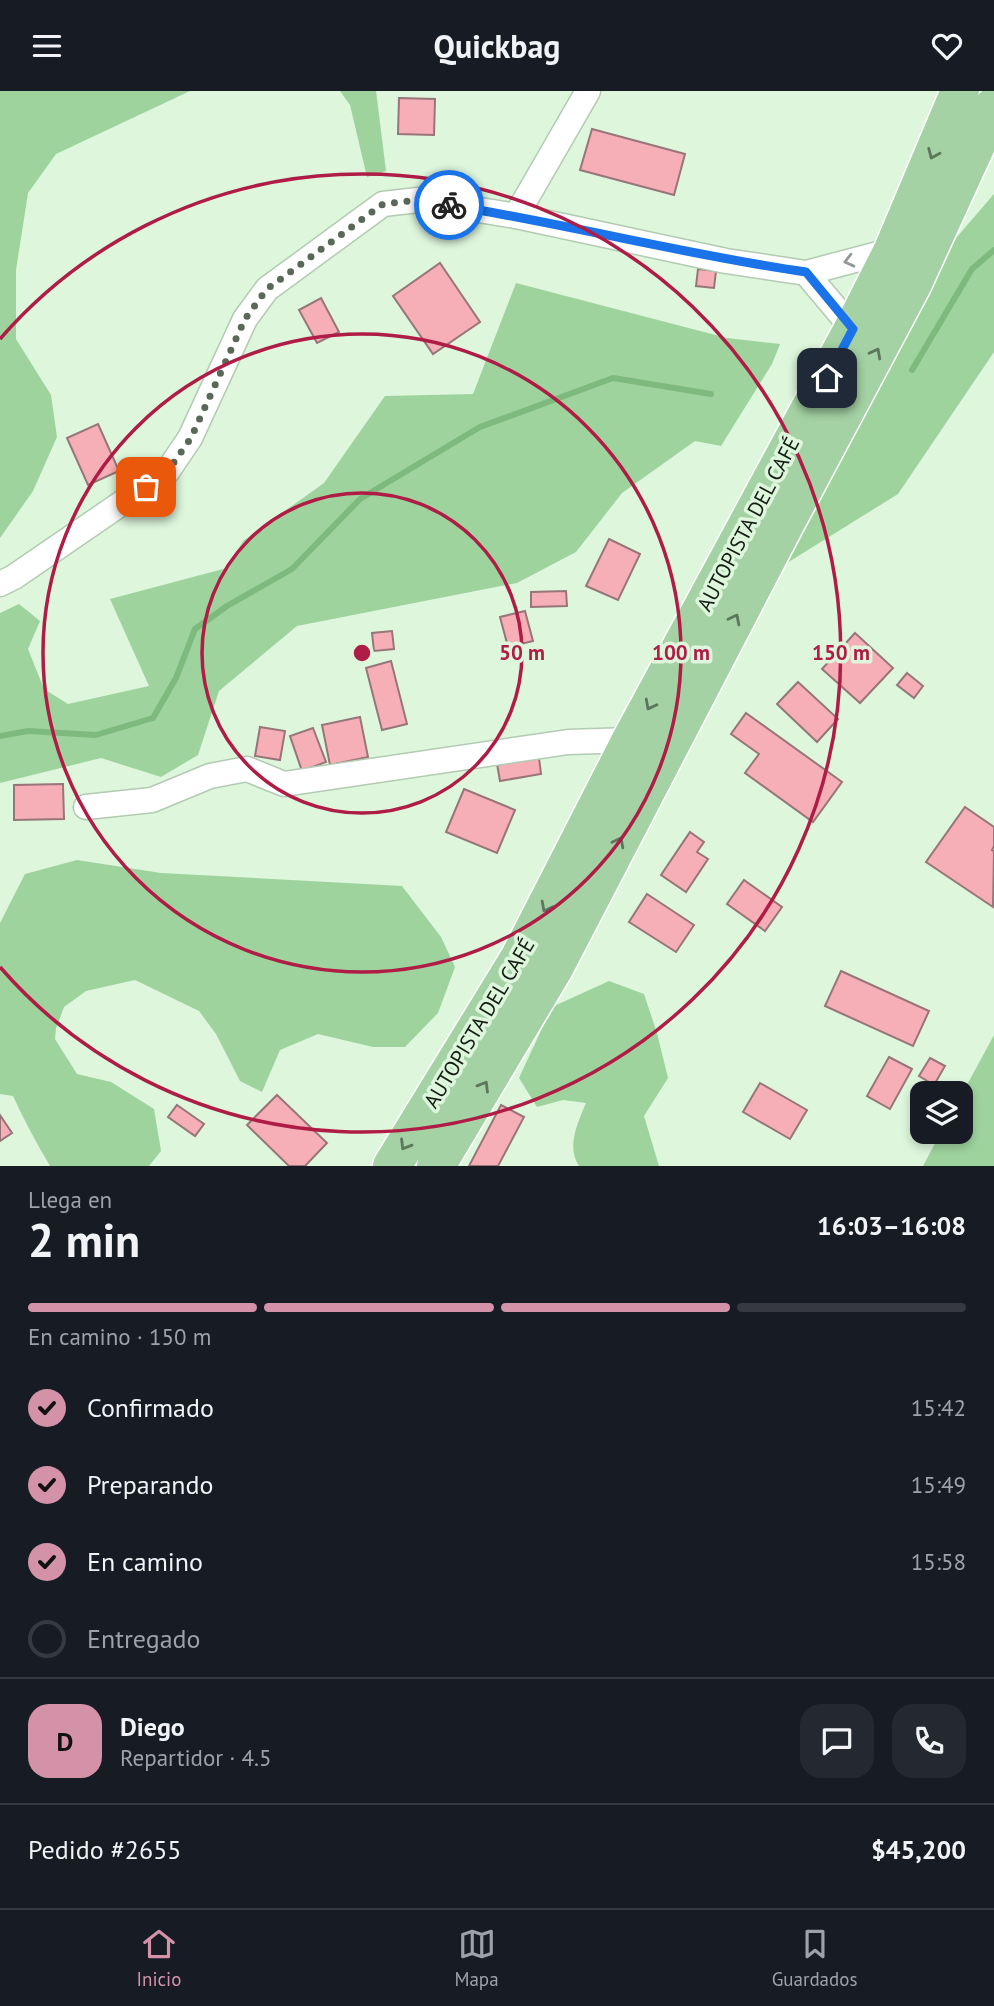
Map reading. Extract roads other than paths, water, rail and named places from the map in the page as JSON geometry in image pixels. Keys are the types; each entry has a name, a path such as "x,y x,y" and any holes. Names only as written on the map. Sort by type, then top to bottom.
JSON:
{"highway":[{"name":"AUTOPISTA DEL CAFÉ","path":"392,1166 520,957 631,740 853,329 893,250 960,91"},
{"name":"AUTOPISTA DEL CAFÉ","path":"436,1166 554,968 912,285 994,106"}],"street":[{"path":"516,216 588,91"},
{"path":"0,584 167,472 191,438 245,319 267,289 383,204 418,200 516,216 726,261 806,272 893,250"},
{"path":"806,272 853,329"},
{"path":"86,807 152,800 210,776 247,769 284,784 568,742 631,740"}],"waterway":[{"path":"912,370 972,269 994,250"},
{"path":"0,736 28,731 96,735 153,718 176,678 195,629 227,606 292,569 360,499 480,427 613,378 711,394"}]}
